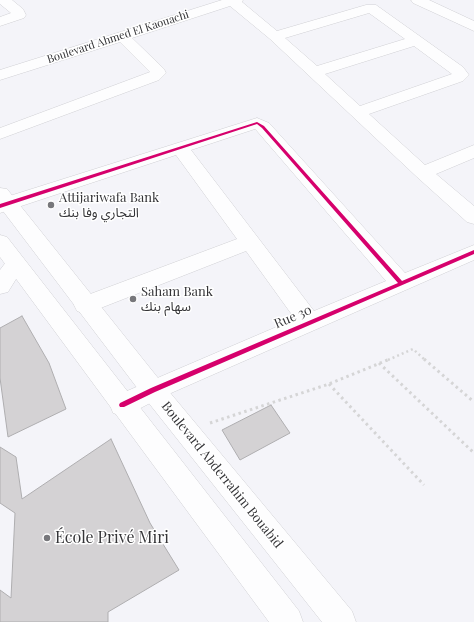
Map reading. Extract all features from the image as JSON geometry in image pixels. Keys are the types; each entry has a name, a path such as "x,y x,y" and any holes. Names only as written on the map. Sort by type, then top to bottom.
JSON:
{"street":[{"path":"0,22 19,15 18,12 3,0"},
{"path":"233,0 359,112 423,173 474,217"},
{"name":"Boulevard Ahmed El Kaouachi","path":"0,75 233,0"},
{"path":"418,0 474,27"},
{"path":"275,36 371,8 457,70 460,75 457,78 359,112"},
{"path":"0,134 154,77 158,73 156,69 122,36"},
{"path":"315,72 415,41"},
{"path":"2,201 257,122 401,283"},
{"path":"179,147 310,322"},
{"path":"423,173 474,151"},
{"name":"Boulevard Abderrahim Bouabid","path":"2,201 341,622"},
{"path":"0,242 122,405 288,622"},
{"path":"85,305 250,242"},
{"name":"Rue 30","path":"122,405 153,390 474,252"},
{"path":"0,286 16,263"}],"path":[{"path":"187,431 329,384 413,349 474,402"},
{"path":"379,363 474,453"},
{"path":"329,384 424,486"}],"building":[{"path":"22,316 49,363 66,409 8,437 0,378 0,328"},
{"path":"271,405 290,433 240,460 222,430"},
{"path":"111,439 150,523 179,570 108,612 108,622 0,622 0,590 11,598 15,513 0,503 0,447 16,457 22,499"}],"cycle path":[{"path":"0,206 257,123 263,127 401,283"},
{"path":"122,405 153,390 474,252"}],"place":[{"name":"Attijariwafa Bank التجاري وفا بنك","path":"51,205"},
{"name":"Saham Bank سهام بنك","path":"133,299"},
{"name":"École Privé Miri","path":"47,538"}]}
